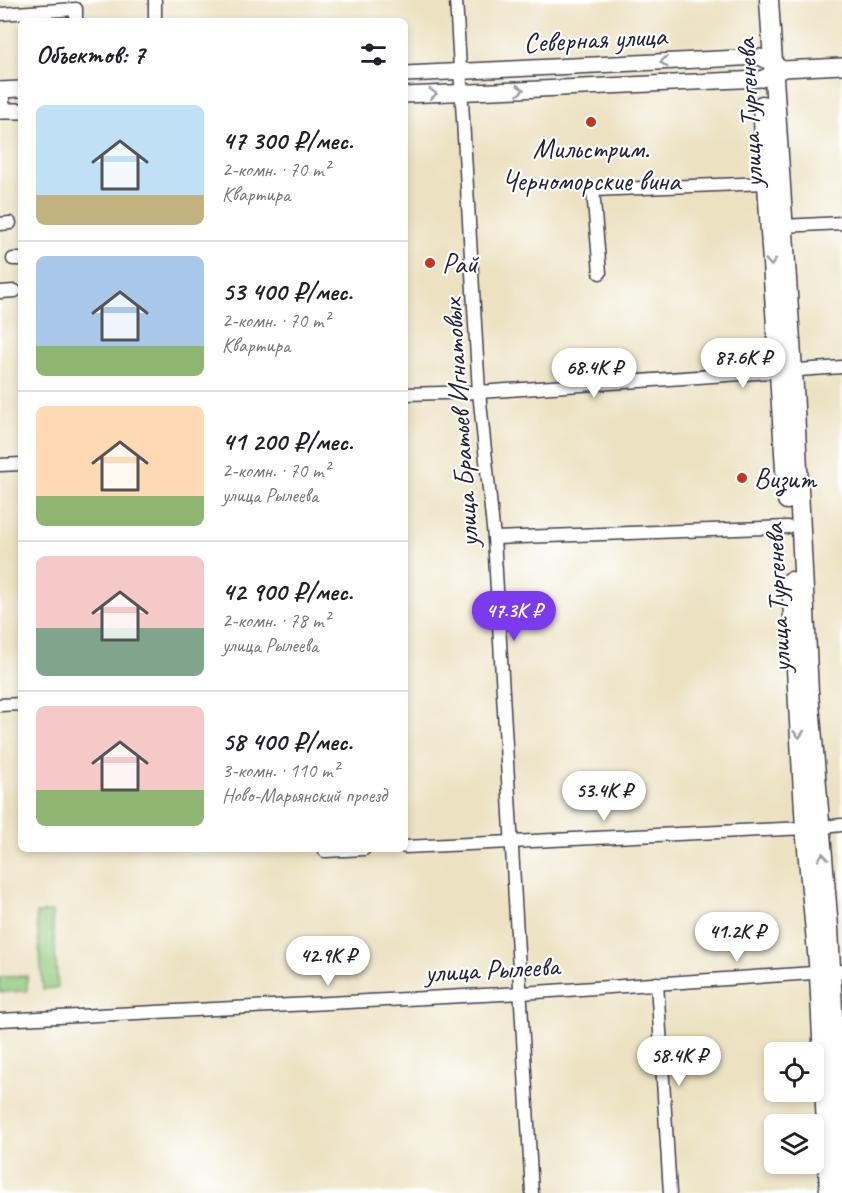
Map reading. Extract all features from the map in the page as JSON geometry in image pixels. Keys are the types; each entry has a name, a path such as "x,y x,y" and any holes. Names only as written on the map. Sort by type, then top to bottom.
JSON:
{"highway":[{"name":"улица Тургенева","path":"757,0 770,68 783,226 789,527 796,693 831,972 842,1193"},
{"name":"улица Тургенева","path":"769,0 770,68 766,183 786,371 809,692 813,828"},
{"name":"улица Тургенева","path":"829,1193 831,972"}],"main road":[{"name":"Северная улица","path":"408,74 460,71 842,66"},
{"name":"Северная улица","path":"408,95 461,93 770,68"},
{"path":"18,89 1,90 1,111 18,111"}],"street":[{"path":"154,0 155,18"},
{"name":"улица Братьев Игнатовых","path":"456,0 479,392 494,538 532,1193"},
{"path":"0,14 76,10"},
{"path":"600,273 593,190 766,183"},
{"path":"783,226 842,223"},
{"path":"0,292 15,291"},
{"path":"408,394 479,392 842,368"},
{"path":"0,465 18,464"},
{"path":"494,538 789,527"},
{"path":"0,705 18,704"},
{"path":"408,847 842,825"},
{"name":"улица Рылеева","path":"0,1020 522,993 831,972"},
{"path":"657,983 670,1193"}],"green space":[{"path":"52,912 58,988 43,989 36,913"},
{"path":"27,976 27,991 0,992 0,977"}],"place":[{"name":"Мильстрим. Черноморские вина","path":"591,122"},
{"name":"Рай","path":"430,263"},
{"name":"Визит","path":"742,478"}]}
